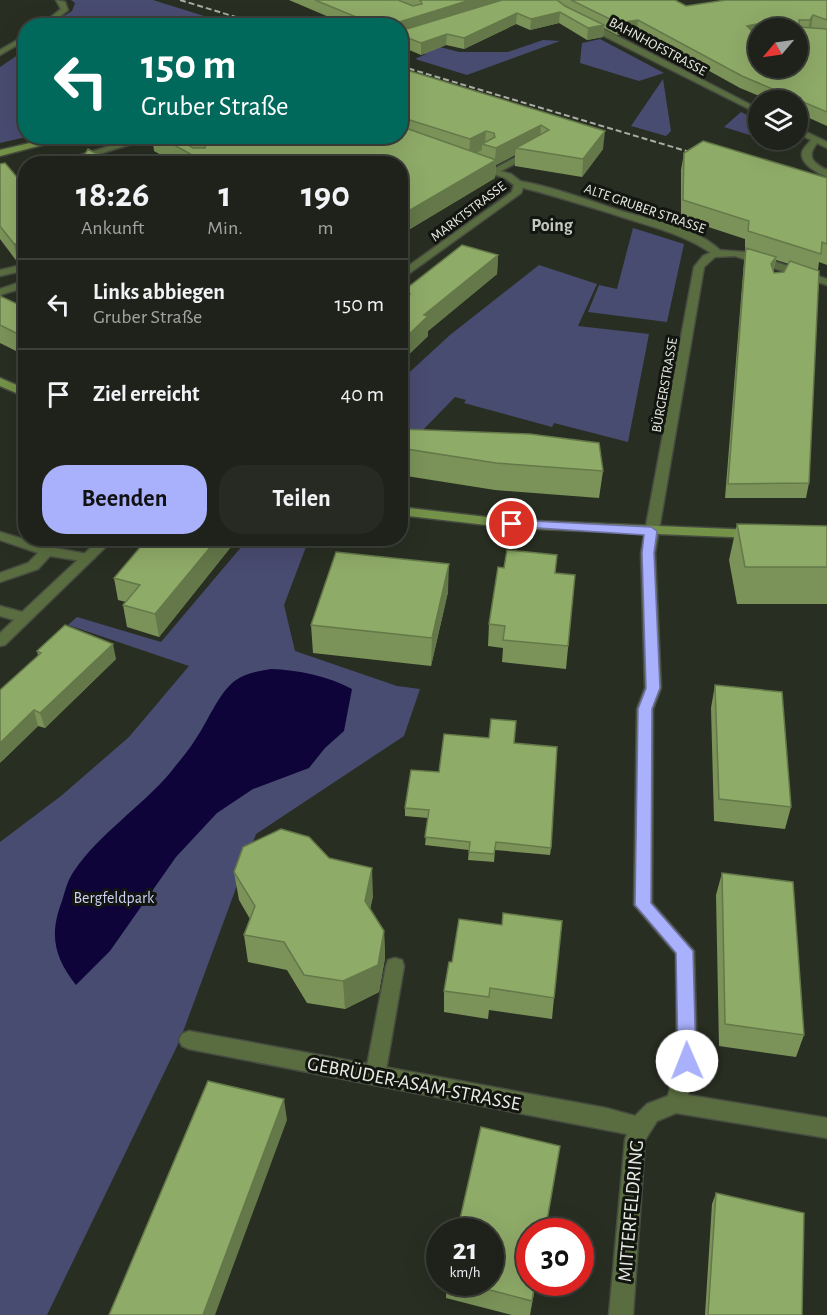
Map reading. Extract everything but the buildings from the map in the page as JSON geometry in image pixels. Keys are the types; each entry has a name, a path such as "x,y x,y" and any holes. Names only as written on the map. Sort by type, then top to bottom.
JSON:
{"street":[{"path":"54,18 65,10 63,3 59,0"},
{"name":"BAHNHOFSTRASSE","path":"577,19 748,106"},
{"path":"0,53 18,42"},
{"path":"808,135 827,144"},
{"path":"816,139 806,152 806,156 816,168 827,174"},
{"path":"0,153 39,144"},
{"path":"84,156 125,144"},
{"path":"494,171 542,147"},
{"name":"ALTE GRUBER STRASSE","path":"481,156 469,162 494,171 519,184 549,189 679,231 704,241 718,253 741,254 827,282"},
{"name":"MARKTSTRASSE","path":"408,271 516,194 519,184"},
{"name":"BÜRGERSTRASSE","path":"651,531 699,267 703,259 718,253"},
{"path":"776,277 784,268"},
{"path":"0,273 18,269"},
{"path":"0,292 18,286"},
{"path":"0,381 18,390"},
{"path":"408,512 512,524 770,534"},
{"path":"651,531 648,553 653,688 645,709 643,905 685,951 687,1061 676,1102 827,1128"},
{"path":"0,536 18,542"},
{"path":"31,546 88,558"},
{"path":"0,641 101,546"},
{"path":"0,578 33,566 47,551"},
{"path":"0,611 25,618"},
{"path":"375,1076 396,966"},
{"name":"GEBRÜDER-ASAM-STRASSE","path":"189,1040 606,1118 639,1127"},
{"name":"MITTERFELDRING","path":"621,1315 635,1140 639,1127 653,1109 676,1102"}],"green space":[{"path":"71,0 153,0 211,18 61,18 72,11 75,3"},
{"path":"600,39 664,73 639,81 580,63 582,43"},
{"path":"543,40 560,41 467,75 415,59 426,54 408,46 421,42 459,52 508,52"},
{"path":"18,55 18,139 0,143 0,67"},
{"path":"663,79 671,131 666,136 631,126"},
{"path":"741,112 748,116 748,135 724,127"},
{"path":"633,228 684,244 667,322 588,312 599,285 617,289"},
{"path":"539,265 597,284 578,326 649,334 628,442 554,423 552,427 464,403 466,400 455,397 421,432 408,429 408,374 450,335"},
{"name":"Bergfeldpark","path":"242,546 306,546 284,605 295,651 397,686 420,689 404,736 256,834 180,1040 47,1315 0,1315 0,842 61,796 129,737 189,666 68,625 77,617 161,642"}],"shaded area":[{"path":"271,669 313,674 352,689 344,731 325,748 309,768 253,789 217,813 176,857 110,951 76,985 58,955 55,935 58,913 72,874 84,857 170,773 200,733 224,692 236,680 244,676"}],"railway":[{"path":"180,0 239,18"},
{"path":"408,68 693,153"},
{"path":"688,152 702,156"}],"district":[{"name":"Poing","path":"552,225"}],"route":[{"path":"512,524 651,531 648,553 653,688 645,709 643,905 685,951 687,1061"}]}
